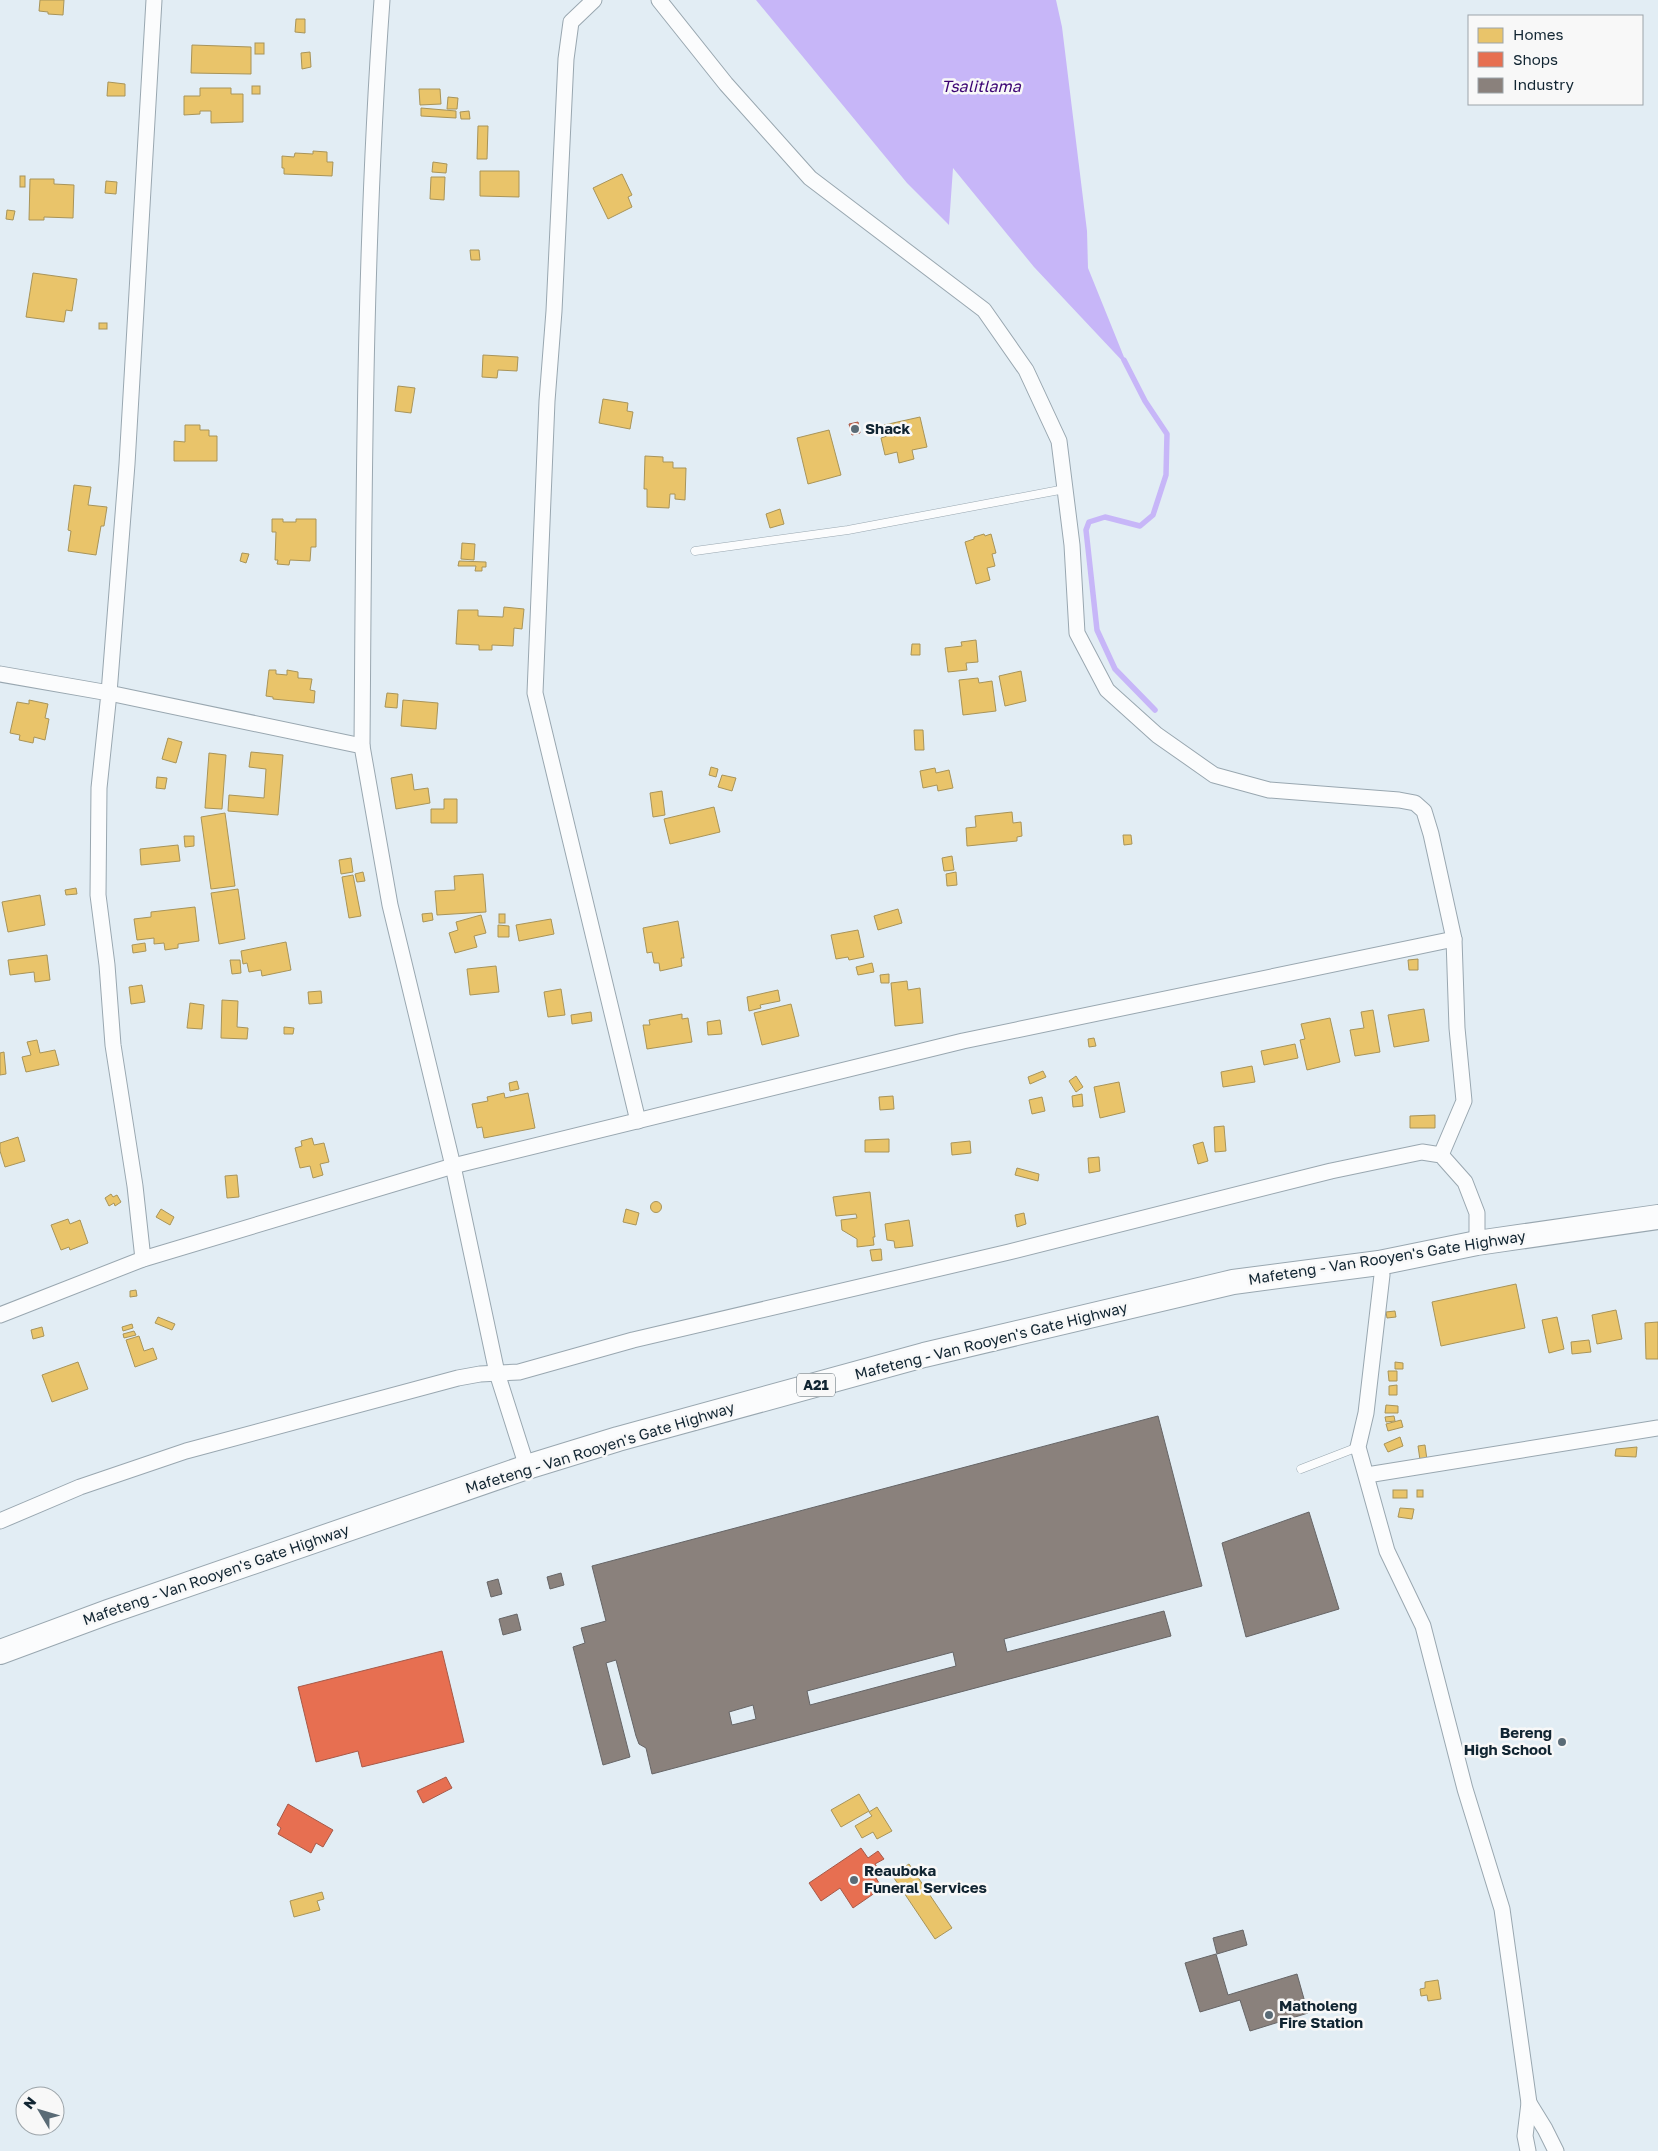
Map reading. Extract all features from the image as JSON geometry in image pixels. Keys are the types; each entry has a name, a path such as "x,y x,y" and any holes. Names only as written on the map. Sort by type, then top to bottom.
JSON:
{"main road":[{"name":"Mafeteng - Van Rooyen's Gate Highway","path":"0,1652 108,1612 527,1467 618,1439 924,1355 1234,1282 1379,1263 1477,1244 1658,1216"}],"street":[{"path":"143,1259 135,1186 113,1045 107,965 98,895 99,788 109,693 127,464 154,0"},
{"path":"382,0 376,87 366,371 362,746 390,905 453,1166 497,1373 527,1467"},
{"path":"594,0 571,22 566,60 554,311 547,400 535,693 638,1121"},
{"path":"658,0 726,84 810,178 984,310 1026,370 1059,441 1072,545 1077,633 1107,690 1156,734 1214,775 1269,790 1399,800 1415,804 1424,811 1431,834 1454,939 1457,1028 1464,1102 1441,1154"},
{"path":"0,674 109,693 362,746"},
{"path":"0,1315 143,1259 453,1166 963,1041 1454,939"},
{"path":"0,1521 80,1487 186,1451 458,1378 480,1374 519,1372 633,1340 1008,1252 1331,1171 1422,1152 1441,1154 1465,1182 1477,1213 1477,1244"},
{"path":"1379,1263 1382,1275 1366,1413 1358,1447 1387,1551 1423,1626 1465,1789 1502,1909 1529,2103 1525,2136 1528,2151"},
{"path":"1367,1476 1658,1428"},
{"path":"1529,2103 1545,2128 1556,2151"}],"lane":[{"path":"695,551 848,530 1065,489"},
{"path":"1301,1469 1358,1447"}],"water":[{"name":"Tsalitlama","path":"756,0 1056,0 1062,27 1087,231 1088,268 1128,367 1034,267 953,168 949,225 907,183"}],"building: Homes":[{"path":"40,0 64,0 63,15 39,11"},
{"path":"296,19 305,19 305,33 295,32"},
{"path":"255,43 264,43 264,54 255,54"},
{"path":"192,45 251,47 251,74 191,73"},
{"path":"310,52 311,67 302,69 301,53"},
{"path":"108,82 125,84 125,96 107,96"},
{"path":"252,86 260,86 260,94 252,94"},
{"path":"200,88 231,88 231,94 243,94 243,122 211,123 211,111 200,111 200,114 184,115 184,96 200,96"},
{"path":"419,89 440,89 441,104 420,105"},
{"path":"448,97 458,98 457,109 447,109"},
{"path":"421,108 456,111 456,118 421,116"},
{"path":"469,111 470,119 461,119 460,112"},
{"path":"478,126 488,126 487,159 477,159"},
{"path":"313,151 327,152 327,162 333,162 332,176 284,174 282,156 294,157 295,153 313,154"},
{"path":"433,162 447,164 446,173 432,172"},
{"path":"480,171 519,171 519,197 480,196"},
{"path":"622,174 632,195 628,197 632,207 608,219 593,188"},
{"path":"20,176 25,176 25,187 20,187"},
{"path":"431,177 445,177 444,200 430,199"},
{"path":"30,179 54,179 54,184 74,185 73,218 44,217 44,220 29,220"},
{"path":"106,181 117,182 116,194 105,193"},
{"path":"7,210 15,211 13,220 6,219"},
{"path":"470,250 479,250 480,260 471,260"},
{"path":"33,273 77,279 72,311 66,310 64,322 26,317"},
{"path":"99,323 107,323 107,329 99,329"},
{"path":"483,355 518,357 517,371 498,370 497,378 482,377"},
{"path":"398,386 415,388 411,413 395,411"},
{"path":"603,399 628,403 627,411 633,412 630,429 599,423"},
{"path":"920,417 927,447 912,450 914,459 899,463 897,452 885,455 881,438 887,436 884,425"},
{"path":"185,425 200,425 200,430 209,430 209,436 217,436 217,461 174,461 174,441 185,442"},
{"path":"829,430 841,475 808,484 797,438"},
{"path":"645,456 663,457 663,462 673,462 673,468 686,468 685,500 675,499 675,494 670,494 669,508 647,507 647,489 644,489"},
{"path":"74,485 91,487 88,505 107,507 104,526 101,526 96,555 68,551 71,531 68,530"},
{"path":"780,509 784,524 770,528 766,514"},
{"path":"272,519 283,519 283,522 296,522 296,519 316,519 316,547 311,547 310,561 290,560 289,565 277,564 278,560 275,560 276,532 272,532"},
{"path":"984,534 985,536 991,534 996,553 992,554 995,566 987,568 990,580 976,584 965,542"},
{"path":"462,543 475,544 474,560 461,559"},
{"path":"242,553 249,554 246,563 240,561"},
{"path":"459,561 486,562 486,567 482,567 482,571 475,571 476,566 458,566"},
{"path":"504,607 524,609 522,629 514,628 513,646 492,645 492,650 479,650 479,645 456,644 458,610 478,610 478,616 503,617"},
{"path":"976,640 978,662 966,663 967,670 948,672 945,648 962,646 961,642"},
{"path":"912,644 920,644 920,655 911,655"},
{"path":"269,670 276,670 276,674 287,675 287,670 298,672 298,678 312,679 310,690 315,691 314,703 273,699 273,697 266,696"},
{"path":"1021,671 1026,701 1005,706 999,676"},
{"path":"978,678 979,683 992,681 996,711 963,715 959,680"},
{"path":"387,693 398,694 397,708 385,707"},
{"path":"29,700 48,704 45,718 49,719 45,740 34,737 33,743 19,740 20,735 10,733 17,702 29,704"},
{"path":"403,700 438,703 436,729 401,726"},
{"path":"914,730 923,730 924,750 915,750"},
{"path":"168,738 182,742 176,763 162,759"},
{"path":"251,752 283,755 278,815 228,811 229,795 264,798 266,769 249,767"},
{"path":"209,753 226,755 222,809 205,808"},
{"path":"711,767 718,769 716,777 709,775"},
{"path":"935,768 936,773 949,770 953,788 938,791 937,785 923,788 920,771"},
{"path":"412,774 414,790 428,788 430,803 396,809 391,778"},
{"path":"722,775 736,778 732,791 718,787"},
{"path":"157,777 167,778 165,789 156,788"},
{"path":"662,791 665,815 653,817 650,793"},
{"path":"444,799 457,799 457,823 431,823 431,809 444,809"},
{"path":"714,807 720,832 670,844 664,819"},
{"path":"1012,812 1013,823 1021,822 1022,836 1017,837 1017,841 967,846 966,828 976,827 975,816"},
{"path":"225,813 235,886 211,889 201,817"},
{"path":"1123,835 1131,835 1132,844 1124,845"},
{"path":"184,836 194,836 194,846 185,847"},
{"path":"178,845 180,861 141,865 140,849"},
{"path":"952,856 954,870 944,871 942,858"},
{"path":"351,858 353,872 341,874 339,860"},
{"path":"363,872 365,881 357,882 355,874"},
{"path":"956,872 957,885 947,886 946,874"},
{"path":"483,874 486,912 437,915 435,891 455,890 454,876"},
{"path":"353,875 361,916 349,918 342,877"},
{"path":"76,888 77,894 66,895 65,890"},
{"path":"238,889 245,939 219,944 211,893"},
{"path":"40,895 45,925 8,932 2,902"},
{"path":"195,907 199,941 178,944 178,948 165,950 164,943 154,944 154,938 137,940 134,919 151,917 151,912"},
{"path":"898,909 902,923 878,930 874,916"},
{"path":"432,913 433,920 423,922 422,914"},
{"path":"499,914 505,914 505,923 499,923"},
{"path":"481,915 486,933 474,936 477,947 455,953 449,933 458,930 456,922"},
{"path":"551,919 554,934 519,941 516,925"},
{"path":"678,921 684,958 681,958 682,966 660,971 659,963 654,963 652,952 647,953 643,928"},
{"path":"498,925 509,926 509,937 498,937"},
{"path":"858,930 864,957 849,960 848,957 836,959 831,935"},
{"path":"286,942 291,970 262,976 261,970 249,972 247,963 243,964 241,951"},
{"path":"145,943 146,951 133,953 132,945"},
{"path":"47,955 50,980 35,982 34,972 10,975 8,960"},
{"path":"1418,959 1418,970 1409,970 1408,960"},
{"path":"230,960 240,960 241,973 232,974"},
{"path":"872,963 874,972 858,975 856,967"},
{"path":"496,966 499,992 470,995 467,969"},
{"path":"889,974 889,983 881,983 880,975"},
{"path":"907,981 908,990 920,988 923,1023 895,1026 891,983"},
{"path":"142,985 145,1002 131,1004 129,987"},
{"path":"561,989 565,1015 548,1017 544,992"},
{"path":"778,990 780,1001 760,1005 761,1008 749,1011 747,997"},
{"path":"321,991 322,1003 309,1004 308,992"},
{"path":"222,1000 238,1001 237,1027 248,1028 247,1039 221,1038"},
{"path":"190,1003 204,1005 202,1029 187,1028"},
{"path":"791,1004 799,1036 762,1045 754,1013"},
{"path":"1424,1009 1429,1041 1394,1047 1388,1015"},
{"path":"1373,1010 1380,1052 1355,1056 1350,1030 1364,1028 1361,1012"},
{"path":"591,1012 592,1021 572,1024 571,1015"},
{"path":"682,1014 682,1019 688,1018 692,1042 647,1049 643,1025 650,1025 649,1020"},
{"path":"1330,1018 1340,1062 1307,1070 1300,1040 1305,1039 1301,1024"},
{"path":"720,1020 722,1034 708,1035 707,1022"},
{"path":"284,1027 294,1028 293,1034 284,1034"},
{"path":"1094,1038 1096,1046 1089,1047 1088,1039"},
{"path":"37,1040 40,1053 55,1050 59,1065 26,1072 22,1057 31,1055 27,1042"},
{"path":"1295,1044 1298,1058 1264,1065 1261,1051"},
{"path":"4,1052 6,1074 0,1075 0,1053"},
{"path":"1252,1066 1255,1082 1223,1087 1221,1072"},
{"path":"1043,1071 1046,1077 1030,1084 1028,1077"},
{"path":"1076,1076 1083,1087 1076,1092 1069,1081"},
{"path":"517,1081 519,1089 510,1091 509,1083"},
{"path":"1119,1082 1125,1112 1100,1118 1094,1087"},
{"path":"504,1093 505,1098 528,1093 535,1128 484,1138 482,1127 477,1128 472,1104 488,1101 487,1097"},
{"path":"1082,1094 1083,1106 1073,1107 1072,1096"},
{"path":"893,1096 894,1109 880,1110 879,1097"},
{"path":"1042,1097 1045,1111 1032,1114 1029,1100"},
{"path":"1435,1115 1435,1128 1410,1128 1410,1116"},
{"path":"1224,1126 1226,1151 1215,1152 1214,1127"},
{"path":"18,1137 25,1161 5,1167 0,1151 0,1143"},
{"path":"312,1138 314,1145 324,1143 329,1162 320,1164 323,1175 313,1178 310,1166 300,1168 295,1148 302,1146 301,1141"},
{"path":"889,1139 889,1152 865,1152 865,1140"},
{"path":"970,1141 971,1153 952,1155 951,1143"},
{"path":"1203,1142 1208,1161 1198,1164 1193,1145"},
{"path":"1099,1157 1100,1171 1089,1173 1088,1158"},
{"path":"1017,1168 1039,1174 1038,1181 1015,1175"},
{"path":"237,1175 239,1197 227,1198 225,1176"},
{"path":"870,1192 875,1237 873,1237 874,1245 857,1247 857,1239 842,1230 841,1220 857,1218 856,1214 836,1216 833,1197"},
{"path":"111,1194 113,1197 117,1195 121,1202 115,1206 114,1203 109,1206 105,1198"},
{"path":"654,1202 658,1202 661,1207 660,1211 654,1212 651,1209 651,1205"},
{"path":"161,1209 174,1217 170,1225 156,1217"},
{"path":"626,1209 639,1213 636,1225 623,1222"},
{"path":"1024,1213 1026,1224 1017,1227 1015,1215"},
{"path":"68,1219 70,1224 80,1220 88,1243 70,1250 69,1247 61,1250 51,1225"},
{"path":"909,1220 913,1246 895,1248 894,1241 887,1240 885,1224"},
{"path":"881,1249 882,1260 872,1261 870,1250"},
{"path":"1516,1284 1525,1328 1441,1346 1432,1302"},
{"path":"136,1290 137,1296 130,1297 130,1291"},
{"path":"1616,1310 1622,1339 1597,1344 1592,1315"},
{"path":"1395,1311 1396,1317 1387,1318 1386,1312"},
{"path":"158,1317 175,1324 172,1330 155,1323"},
{"path":"1557,1317 1564,1349 1549,1353 1542,1320"},
{"path":"1658,1322 1658,1359 1646,1359 1645,1323"},
{"path":"132,1324 133,1328 123,1331 122,1327"},
{"path":"42,1327 44,1336 33,1339 31,1330"},
{"path":"134,1331 136,1335 124,1338 123,1334"},
{"path":"139,1336 144,1351 153,1348 157,1359 135,1367 126,1340"},
{"path":"1589,1340 1591,1352 1572,1354 1571,1342"},
{"path":"78,1362 88,1389 52,1402 42,1375"},
{"path":"1395,1362 1403,1363 1403,1369 1395,1369"},
{"path":"1388,1371 1397,1371 1397,1381 1389,1381"},
{"path":"1397,1385 1397,1395 1389,1395 1389,1386"},
{"path":"1386,1405 1398,1406 1398,1413 1385,1413"},
{"path":"1394,1416 1395,1421 1386,1422 1385,1417"},
{"path":"1401,1420 1403,1427 1388,1431 1386,1424"},
{"path":"1400,1437 1403,1446 1388,1452 1384,1444"},
{"path":"1425,1445 1427,1460 1420,1460 1418,1446"},
{"path":"1637,1447 1636,1457 1615,1456 1616,1449"},
{"path":"1393,1490 1407,1490 1407,1498 1393,1498"},
{"path":"1417,1490 1423,1490 1423,1497 1417,1497"},
{"path":"1400,1508 1414,1509 1412,1519 1398,1517"},
{"path":"859,1794 869,1811 841,1827 831,1810"},
{"path":"877,1807 892,1831 877,1839 873,1832 862,1838 855,1826 872,1816 869,1812"},
{"path":"909,1864 952,1928 935,1939 892,1875"},
{"path":"322,1892 324,1899 317,1901 320,1910 294,1917 290,1901"},
{"path":"1438,1980 1441,1999 1428,2001 1427,1995 1421,1996 1420,1989 1425,1988 1425,1982"}],"building: Shops":[{"name":"Shack","path":"858,422 860,433 852,435 849,424"},
{"path":"442,1651 464,1742 362,1767 358,1751 316,1762 298,1687"},
{"path":"446,1777 452,1788 423,1803 417,1791"},
{"path":"288,1804 333,1830 323,1847 316,1843 311,1853 278,1834 281,1828 277,1825"},
{"path":"861,1848 868,1858 878,1851 884,1859 875,1864 882,1874 876,1878 882,1888 853,1908 840,1888 821,1901 809,1883"}],"building: Industry":[{"path":"1158,1416 1202,1586 1004,1639 1007,1652 1164,1611 1171,1636 652,1774 646,1748 639,1744 636,1736 616,1660 606,1663 630,1757 603,1765 573,1647 585,1643 581,1628 606,1621 592,1566","holes":["953,1652 956,1666 810,1705 807,1691","753,1705 756,1719 732,1725 729,1712"]},
{"path":"1309,1512 1339,1609 1246,1637 1222,1543"},
{"path":"561,1573 564,1585 550,1589 547,1577"},
{"path":"498,1579 502,1594 491,1597 487,1582"},
{"path":"517,1614 521,1630 503,1635 499,1619"},
{"path":"1243,1930 1247,1945 1217,1954 1213,1938"},
{"path":"1216,1954 1228,1995 1297,1974 1308,2013 1250,2031 1240,2000 1200,2012 1185,1963"}],"waterway":[{"path":"1124,360 1145,401 1167,434 1166,475 1153,515 1140,526 1105,517 1089,522 1086,530 1097,630 1115,669 1155,710"}],"place":[{"name":"Shack","path":"855,429"},
{"name":"Bereng High School","path":"1562,1742"},
{"name":"Reauboka Funeral Services","path":"854,1880"},
{"name":"Matholeng Fire Station","path":"1269,2015"}]}
